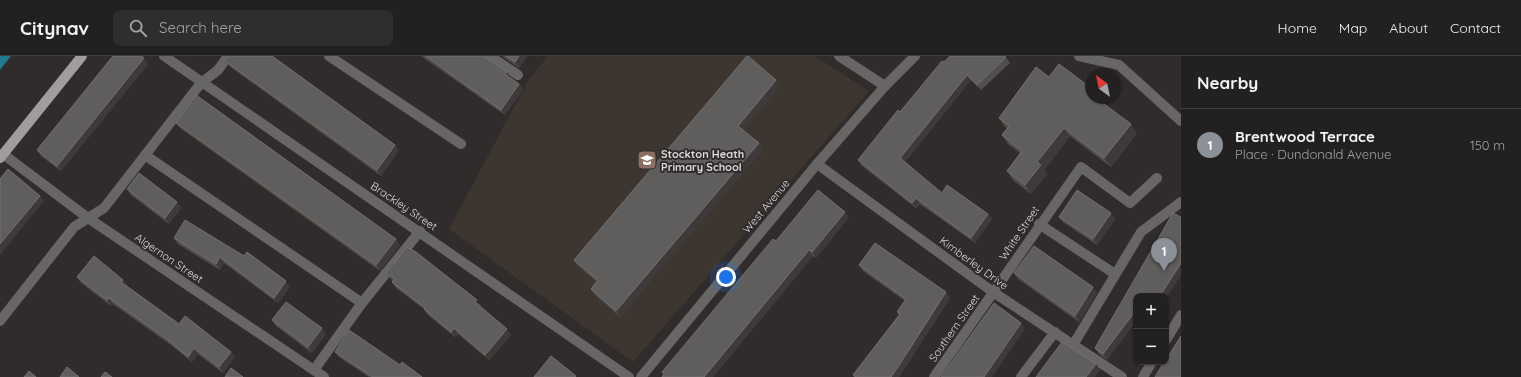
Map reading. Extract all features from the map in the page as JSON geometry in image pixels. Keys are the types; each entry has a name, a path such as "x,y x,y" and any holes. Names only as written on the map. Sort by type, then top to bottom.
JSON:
{"main road":[{"path":"2,156 82,56"}],"street":[{"name":"Brackley Street","path":"164,56 420,231 629,377"},
{"path":"0,321 74,227 104,208 202,83 218,70 228,56"},
{"path":"329,56 461,144"},
{"path":"490,56 518,75"},
{"path":"839,56 884,86"},
{"name":"West Avenue","path":"641,377 817,164 884,86 916,56"},
{"path":"1079,56 1119,65 1181,121"},
{"path":"145,155 362,303"},
{"name":"Algernon Street","path":"2,156 88,218 324,377"},
{"name":"Kimberley Drive","path":"817,164 993,292 1055,332 1115,375"},
{"name":"White Street","path":"993,292 1065,187 1081,167 1130,203 1157,178"},
{"path":"1073,345 1141,232 1181,202"},
{"path":"1039,224 1115,274"},
{"path":"314,370 362,303 420,231"},
{"name":"Southern Street","path":"934,377 993,292"},
{"path":"1169,335 1181,315"},
{"path":"1021,377 1055,332"},
{"path":"1143,377 1150,365"}],"shaded area":[{"name":"Stockton Heath Primary School","path":"548,56 815,56 869,91 633,362 449,229 528,81"}],"water":[{"path":"0,56 11,56 0,70"}],"building":[{"path":"113,56 141,56 144,58 57,166 37,150"},
{"path":"228,56 272,56 395,145 377,170 225,61"},
{"path":"426,56 483,56 507,72 505,74 519,84 501,110"},
{"path":"506,56 519,56 515,62"},
{"path":"747,56 776,80 738,126 759,143 616,311 591,289 598,280 574,260"},
{"path":"950,56 1006,57 977,85 967,75 900,158 942,193 947,185 988,214 971,238 916,198 912,203 858,160 898,110 900,112 942,61 944,62"},
{"path":"1059,64 1085,84 1085,104 1104,104 1131,124 1104,158 1064,128 1037,162 1041,165 1025,185 1007,171 1022,151 1002,135 1009,126 999,118 1036,67 1049,77"},
{"path":"196,95 396,239 376,265 176,123"},
{"path":"8,169 40,196 0,244 0,179"},
{"path":"139,173 177,202 165,218 127,189"},
{"path":"818,190 845,212 812,252 809,250 704,377 662,377 664,374 662,372 773,239 776,241"},
{"path":"1077,190 1111,213 1093,239 1059,217"},
{"path":"1173,213 1181,217 1181,263 1162,293 1133,293 1133,314 1103,354 1095,348"},
{"path":"185,220 244,256 247,252 286,281 274,298 220,257 216,264 174,238"},
{"path":"875,243 946,292 891,377 856,377 853,375 900,314 897,312 906,299 859,265"},
{"path":"1034,246 1093,287 1075,316 1014,273"},
{"path":"407,247 416,252 477,300 475,302 507,329 485,355 454,328 451,332 424,309 425,308 392,282 395,279 386,273"},
{"path":"94,256 123,280 121,282 179,324 185,316 231,352 219,367 194,348 188,357 167,339 109,298 107,300 77,277"},
{"path":"286,302 322,328 308,347 272,320"},
{"path":"994,303 1021,323 984,377 941,377"},
{"path":"349,330 400,365 402,362 422,377 373,377 335,352"},
{"path":"1181,336 1181,377 1155,377 1162,365 1169,365 1169,355"},
{"path":"1062,342 1096,364 1086,377 1036,377"},
{"path":"551,356 576,376 534,377"},
{"path":"67,367 79,377 60,377"},
{"path":"231,368 243,377 225,377"},
{"path":"29,371 36,377 24,377"},
{"path":"105,372 112,377 101,377"}],"place":[{"name":"Stockton Heath Primary School","path":"647,160"},
{"name":"Brentwood Terrace","path":"1164,271"}]}
